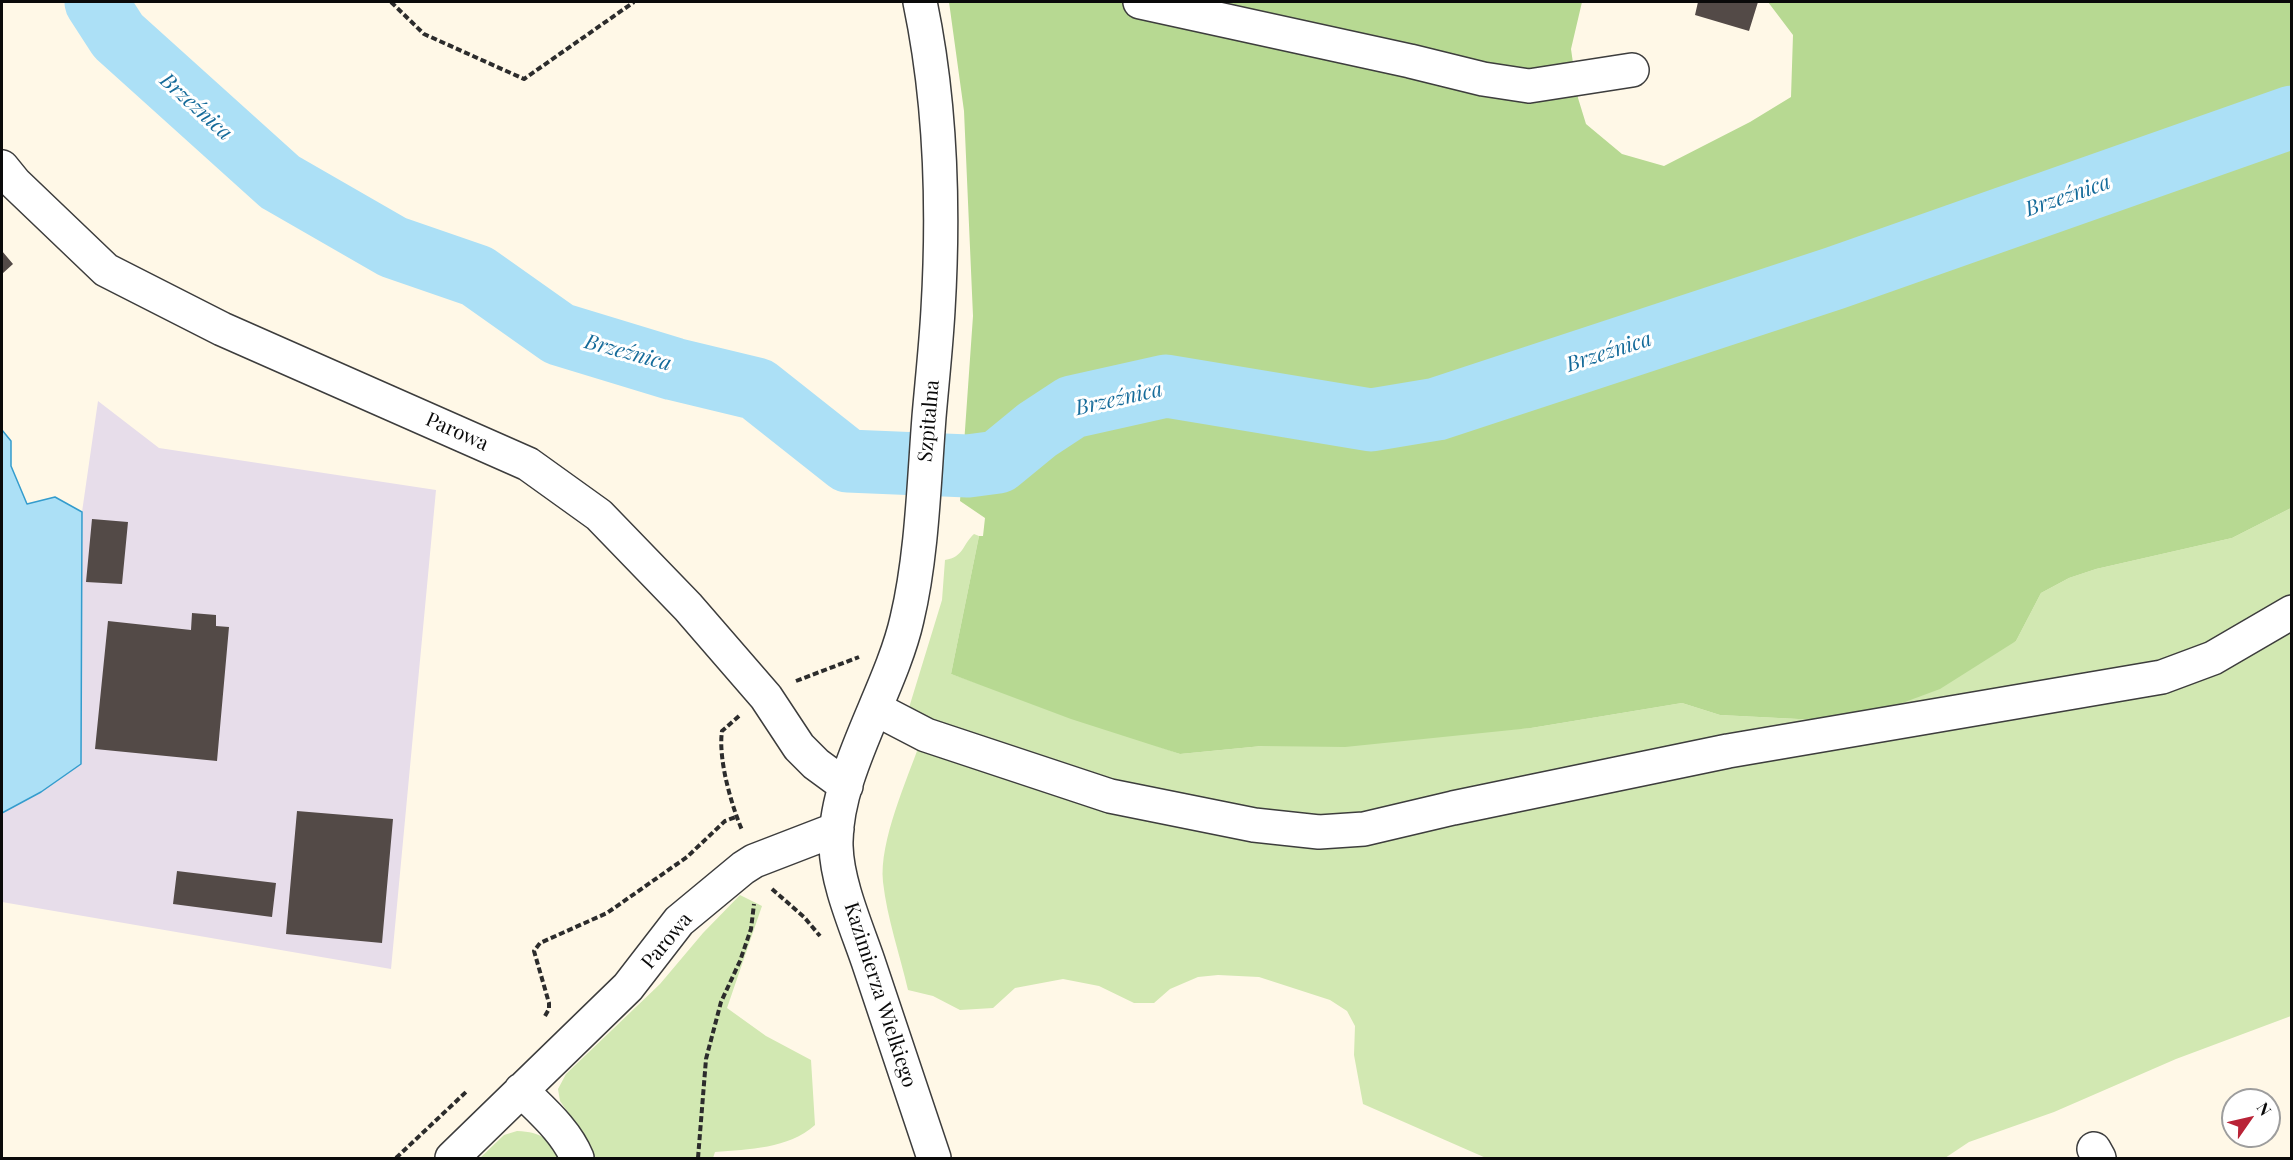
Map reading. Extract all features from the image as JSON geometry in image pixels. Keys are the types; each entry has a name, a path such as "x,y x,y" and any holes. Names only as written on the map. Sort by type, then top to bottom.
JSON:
{"street":[{"name":"Szpitalna","path":"837,829 846,786 907,620 918,540 938,311 940,234 939,168 930,58 920,2"},
{"path":"1140,2 1483,79 1529,86 1632,70"},
{"name":"Parowa","path":"2,167 15,183 106,270 222,329 528,464 599,515 688,607 766,696 799,747 816,764 846,786"},
{"path":"876,709 926,735 1110,796 1254,825 1319,832 1364,830 1453,808 1728,751 2162,677 2213,658 2292,612"},
{"name":"Parowa","path":"452,1158 628,987 679,921 748,864 837,829"},
{"name":"Kazimierza Wielkiego","path":"837,829 838,859 851,912 934,1158"},
{"path":"521,1090 554,1122 572,1144 578,1158"}],"path":[{"path":"391,2 423,34 524,79 634,2"},
{"path":"698,1158 706,1059 721,1002 740,961 751,929 754,900 748,864 723,758 722,731 779,686 860,657"},
{"path":"539,1023 549,1009 534,951 540,942 606,913 687,857 725,821 736,817"},
{"path":"748,864 765,883 816,929 824,943"},
{"path":"396,1158 472,1087"}],"shaded area":[{"path":"98,401 159,448 436,490 391,969 2,902 2,813 41,792 81,764 82,512"}],"green space":[{"path":"949,2 1582,2 1571,49 1578,98 1586,124 1622,154 1664,166 1750,122 1791,97 1793,35 1768,2 2291,2 2291,508 2232,538 2096,569 2069,578 2041,593 2016,641 1940,689 1870,715 1818,720 1720,715 1682,703 1531,728 1345,747 1262,746 1180,754 1071,719 951,674 979,536 983,536 985,518 960,501 973,316 964,111"},
{"path":"2291,508 2291,600 2244,629 2156,665 1316,822 1122,790 908,711 942,600 945,560 956,556 974,534 979,536 951,674 1180,754 1262,746 1531,728 1682,703 1720,715 1818,720 2016,641 2041,593 2069,578 2096,569 2232,538"},
{"path":"2291,624 2291,1016 2176,1059 2054,1112 1969,1142 1945,1158 1486,1158 1363,1104 1354,1055 1355,1026 1347,1011 1330,1000 1259,977 1218,975 1198,977 1170,989 1154,1003 1134,1003 1099,986 1063,979 1015,988 993,1008 960,1010 933,996 908,990 887,909 883,882 885,848 895,811 921,740 1256,836 2049,705"},
{"path":"740,895 762,906 727,1008 766,1036 811,1060 815,1125 793,1139 768,1146 715,1152 713,1158 595,1158 590,1144 560,1101 558,1089 566,1074 660,984 703,933"},
{"path":"517,1131 533,1133 544,1138 562,1158 480,1158 504,1135"}],"water":[{"path":"2,430 11,441 11,466 27,504 55,497 82,512 81,764 41,792 2,813"}],"building":[{"path":"1698,2 1758,2 1749,31 1695,15"},
{"path":"2,251 13,264 2,274"},
{"path":"92,519 128,522 122,584 86,582"},
{"path":"192,613 216,615 216,626 229,627 217,761 95,749 108,621 191,630"},
{"path":"297,811 393,819 382,943 286,934"},
{"path":"177,871 276,883 272,917 173,904"}],"waterway":[{"name":"Brzeźnica","path":"96,2 118,36 280,182 393,247 477,276 559,334 674,369 757,389 848,461 968,466 998,462 1037,430 1072,407 1166,386 1371,420 1437,409 1835,278 2292,117"}]}
